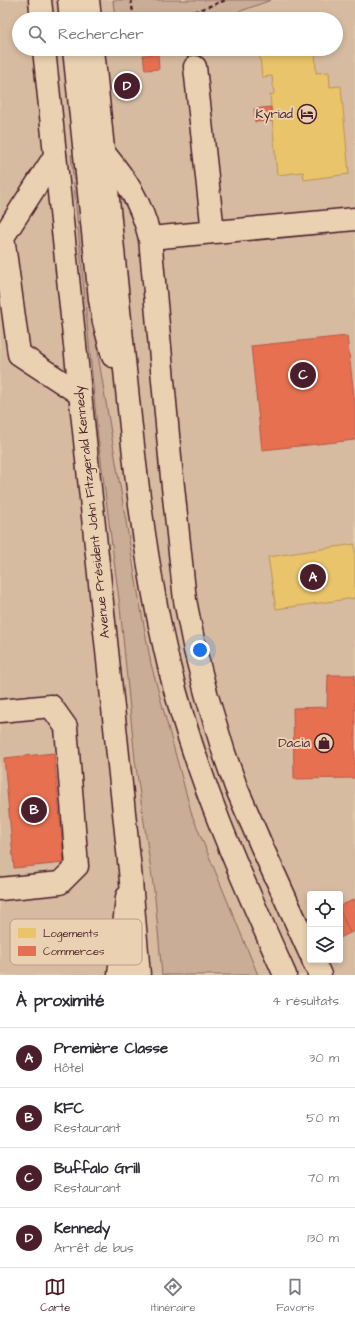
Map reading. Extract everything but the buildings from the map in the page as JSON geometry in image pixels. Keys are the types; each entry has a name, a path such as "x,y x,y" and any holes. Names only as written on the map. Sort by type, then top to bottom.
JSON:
{"main road":[{"path":"40,0 41,12"},
{"path":"69,0 70,12"},
{"path":"88,0 89,12"},
{"name":"Avenue Président John Fitzgerald Kennedy","path":"45,56 135,919"},
{"path":"75,56 100,299 109,344 130,415"},
{"path":"94,56 130,415 150,568 165,649 181,710 205,785 257,913 286,975"},
{"path":"195,67 213,232"},
{"path":"104,153 132,192 141,208 150,238 170,460 185,600 195,650 224,753 236,787 307,946"},
{"path":"55,156 3,237 19,354 80,394"},
{"path":"150,238 355,220"},
{"path":"0,711 51,706 66,728 77,866 60,883 0,889"},
{"path":"125,919 130,870"},
{"path":"314,963 320,975"},
{"path":"119,975 120,965"},
{"name":"Avenue Président John Fitzgerald Kennedy","path":"139,965 140,975"}],"path":[{"path":"131,0 133,12"},
{"path":"194,12 226,0"}],"shaded area":[{"path":"0,0 355,0 355,975 0,975"},
{"path":"113,0 271,0 238,12 114,12"},
{"path":"79,154 99,361 151,664 192,815 258,975 162,975 155,898 135,760 120,607 98,437 71,155"}],"place":[{"name":"Kennedy","path":"127,86"},
{"name":"Kyriad","path":"307,114"},
{"name":"Buffalo Grill","path":"303,375"},
{"name":"Première Classe","path":"313,577"},
{"name":"Dacia","path":"324,743"},
{"name":"KFC","path":"34,810"}]}
